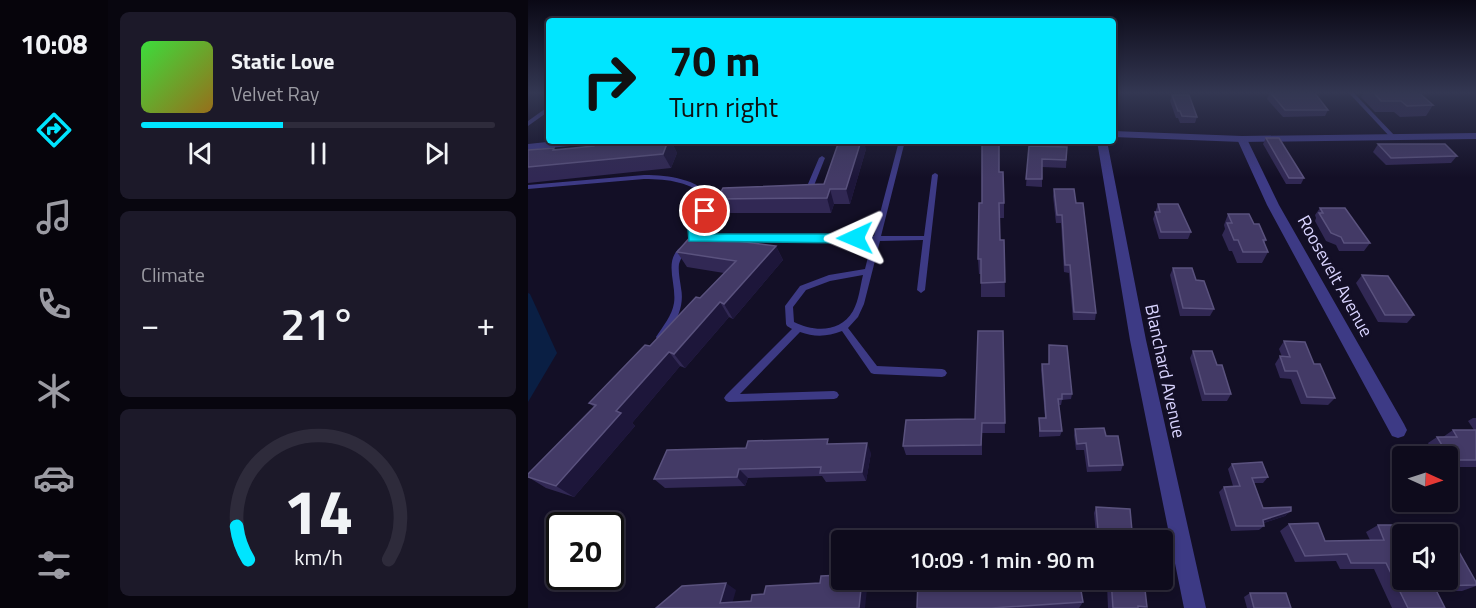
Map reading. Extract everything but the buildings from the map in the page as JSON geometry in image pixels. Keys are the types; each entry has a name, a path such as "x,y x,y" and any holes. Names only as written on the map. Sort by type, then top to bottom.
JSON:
{"street":[{"path":"1116,134 1242,139 1476,136"},
{"name":"Roosevelt Avenue","path":"1242,139 1274,205 1398,430"},
{"path":"528,147 560,144"},
{"name":"Blanchard Avenue","path":"1103,144 1138,340 1195,608"}],"lane":[{"path":"1377,120 1393,137"},
{"path":"868,271 829,278 803,288 789,306 789,324 804,332 827,333 843,328 855,316 868,271 877,238 901,144"},
{"path":"801,194 808,193 822,158"},
{"path":"921,290 935,175"},
{"path":"528,187 660,177 680,180 702,188 713,199"},
{"path":"713,199 722,198"},
{"path":"694,238 694,229 713,199"},
{"path":"651,347 670,324 678,301 675,266 680,251 694,238 927,238"},
{"path":"798,328 729,398 834,396"},
{"path":"843,328 874,370 942,373"}],"water":[{"path":"528,293 557,353 528,402"}],"route":[{"path":"705,211 694,229 694,238 767,240 855,238"}]}
